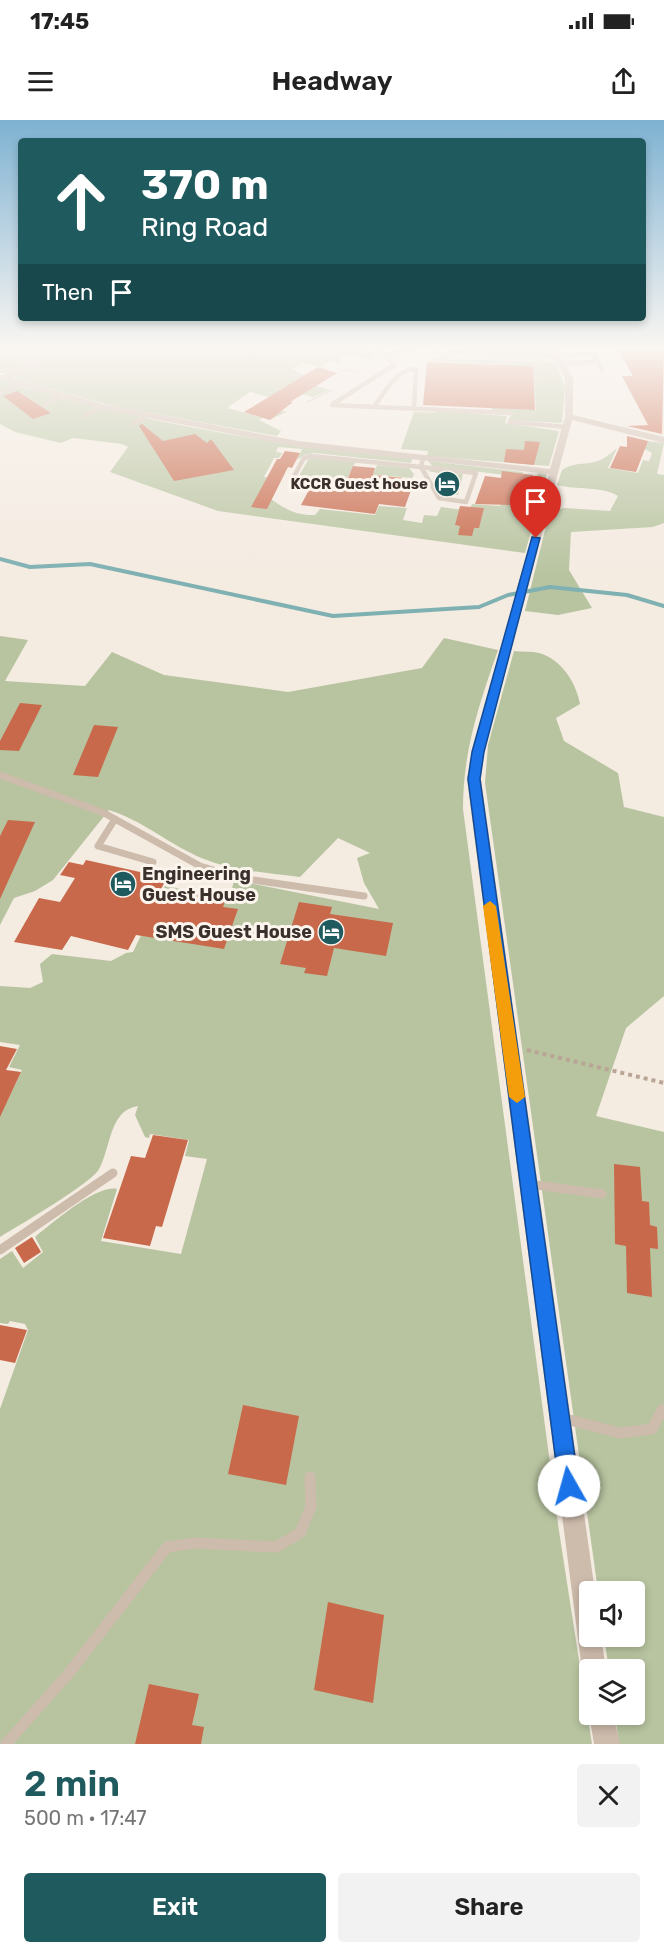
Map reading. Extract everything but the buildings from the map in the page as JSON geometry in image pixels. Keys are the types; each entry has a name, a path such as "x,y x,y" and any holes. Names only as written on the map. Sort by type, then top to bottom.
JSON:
{"street":[{"path":"189,423 298,444 422,462 554,472"},
{"path":"567,423 478,752 474,779 494,945 529,1184 593,1659"},
{"path":"571,423 664,440"},
{"path":"604,1725 607,1744"}],"lane":[{"path":"293,478 304,458 311,456 422,462 476,473 466,502 439,498 422,462"},
{"path":"0,775 116,819 200,866 239,878 364,896"},
{"path":"116,819 98,846 153,862"},
{"path":"0,1250 113,1173"},
{"path":"529,1184 602,1194"},
{"path":"560,1417 620,1433 652,1429 662,1410"},
{"path":"6,1744 69,1672 167,1547 195,1543 276,1547 300,1533 311,1507 310,1477"}],"path":[{"path":"510,1047 563,1057 664,1083"}],"green space":[{"path":"171,423 308,447 412,459 411,463 314,453 304,455 297,460 302,449 278,447 276,452 282,453 279,458 274,458 264,477 270,478 266,495 283,507 301,514 315,515 320,509 375,515 379,506 407,508 403,520 422,523 424,515 437,516 441,507 469,511 472,504 500,506 515,486 525,487 526,481 536,482 538,473 547,474 525,553 218,511 110,472 128,447 122,444 73,438 61,443 15,432 0,424"},
{"path":"205,423 265,423 281,431 277,436"},
{"path":"410,423 505,423 559,431 549,466 427,456 428,451 401,449"},
{"path":"646,441 664,443 657,474 664,475 664,523 653,527 571,532 569,570 592,608 558,615 525,611 550,510 565,508 610,511 618,496 597,489 557,485 562,470 576,464 601,460 617,448 608,468 638,473 643,460 649,461 652,453 643,448"},
{"path":"312,458 356,461 345,483 369,485 377,465 409,468 414,474 412,478 390,476 382,495 294,485 308,460"},
{"path":"428,461 523,472 522,481 505,475 432,466"},
{"path":"427,471 463,474 458,495 449,494 439,473"},
{"path":"0,636 28,640 5,681 85,686 112,652 164,675 288,692 422,668 444,638 498,650 473,728 466,767 463,809 559,1531 579,1660 579,1725 589,1725 592,1744 0,1744 0,1409 28,1330 25,1324 10,1321 8,1324 0,1323 0,1259 12,1251 23,1268 43,1252 35,1237 74,1206 108,1189 117,1189 101,1241 181,1254 207,1159 185,1156 189,1140 150,1134 149,1138 145,1137 135,1115 138,1106 128,1109 116,1122 103,1160 93,1175 54,1204 0,1237 0,1101 7,1102 22,1070 9,1067 20,1045 0,1042 0,986 30,988 43,982 40,964 52,954 111,961 133,952 165,886 230,898 234,880 379,909 364,883 357,858 370,853 338,838 300,877 264,873 204,859 134,820 109,810 53,880 35,891 14,898 0,925"},
{"path":"514,651 533,652 547,656 566,672 575,688 580,704 556,718 564,741 618,773 624,807 664,817 664,996 626,1028 596,1116 664,1132 664,1744 619,1744 616,1725 645,1725 645,1659 607,1659 606,1647 645,1647 645,1581 597,1581 485,783 488,745"}],"waterway":[{"path":"0,559 30,567 90,564 333,616 479,607 508,595 550,587 627,595 664,606"}],"slow traffic":[{"path":"490,906 517,1097"}],"place":[{"name":"KCCR Guest house","path":"447,484"},
{"name":"Engineering Guest House","path":"123,884"},
{"name":"SMS Guest House","path":"331,932"}],"route":[{"path":"536,538 478,752 474,779 494,945 526,1161 569,1486"}]}
